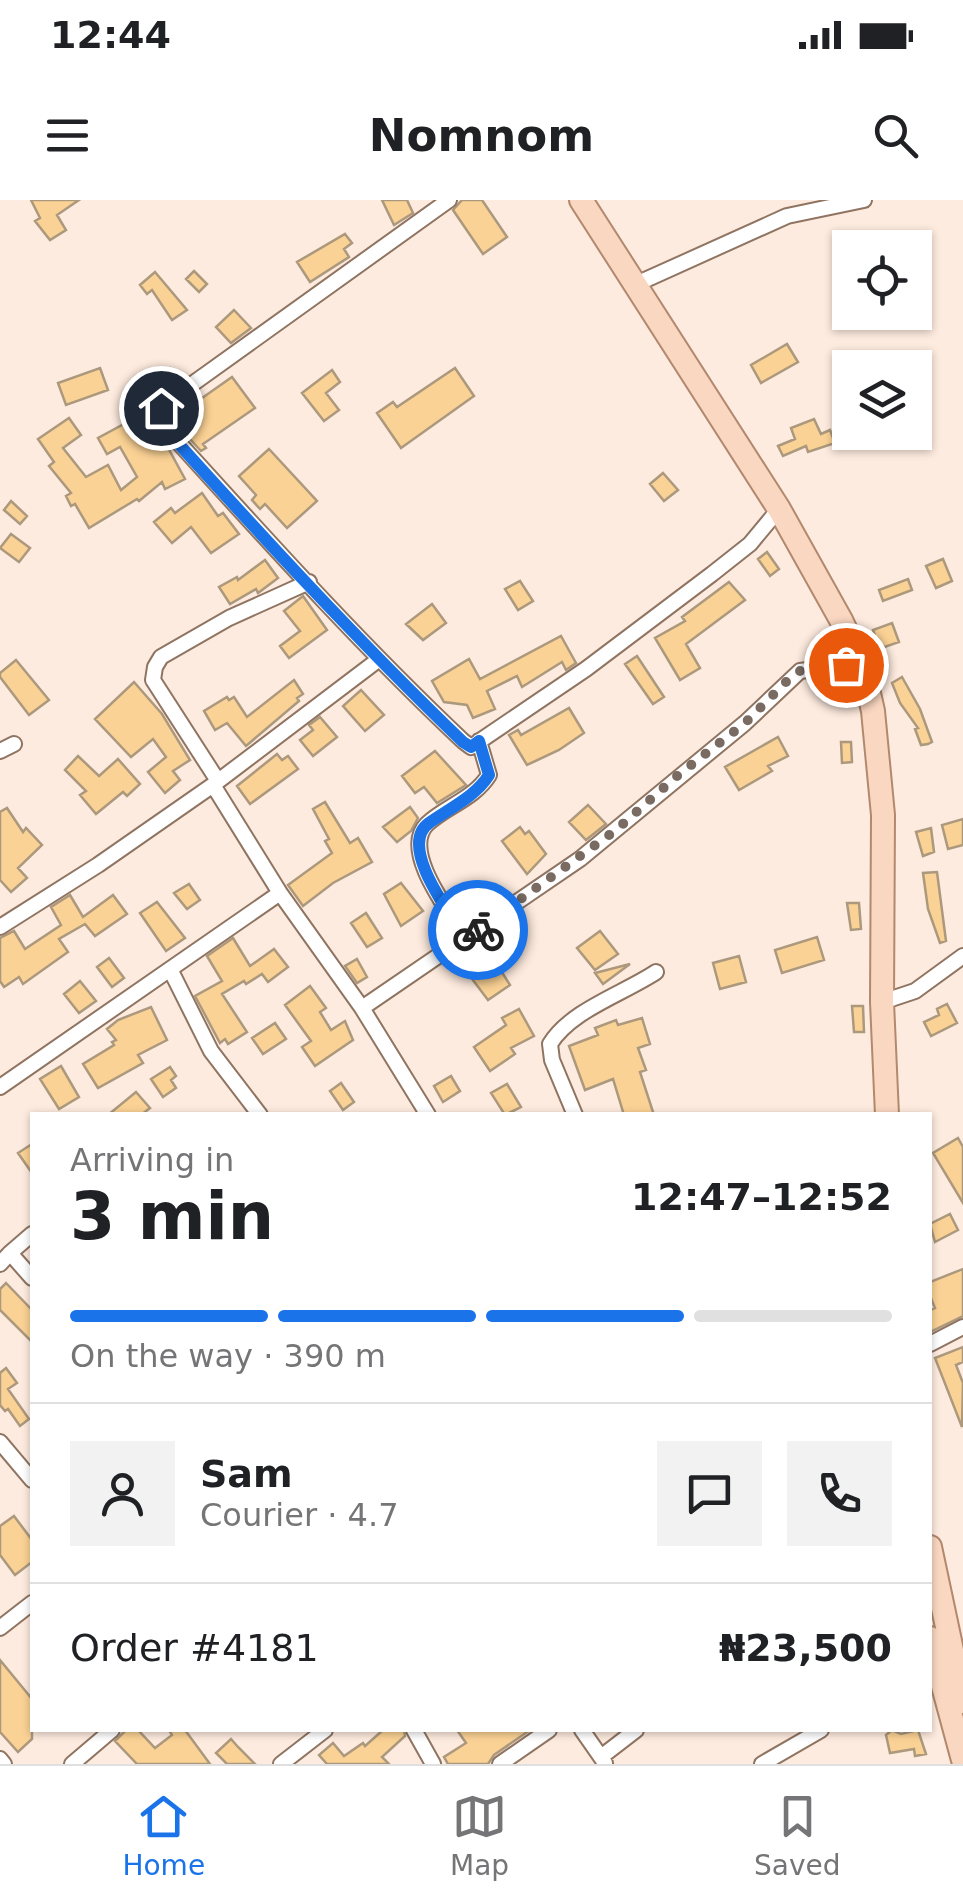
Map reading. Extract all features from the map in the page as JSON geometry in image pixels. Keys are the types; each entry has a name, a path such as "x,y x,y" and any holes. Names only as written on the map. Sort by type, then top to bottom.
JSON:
{"main road":[{"path":"581,200 779,509 863,667 874,711 883,815 882,1002 887,1112"},
{"path":"932,1555 963,1702"},
{"path":"934,1672 963,1760"}],"street":[{"path":"449,200 161,408 158,421 231,505 309,582 378,660 463,742 471,747 586,669 750,544 779,509"},
{"path":"634,285 787,216 864,200"},
{"path":"309,582 229,618 161,657 154,666 153,680 280,893 362,1008 426,1112"},
{"path":"0,927 215,783 378,660"},
{"path":"362,1008 592,849 745,723 800,671 846,665 863,667"},
{"path":"466,939 420,864 419,843 424,826 482,785 489,775 479,741"},
{"path":"0,1088 280,893"},
{"path":"882,1002 916,991 963,956"},
{"path":"170,969 212,1051 258,1112"},
{"path":"574,1112 552,1060 550,1044 558,1032 581,1016 656,972"},
{"path":"30,1236 5,1258 30,1277"},
{"path":"932,1343 963,1328"},
{"path":"2,1446 30,1478"},
{"path":"0,1628 30,1605"},
{"path":"72,1764 110,1732"},
{"path":"280,1764 322,1732"},
{"path":"415,1732 432,1764"},
{"path":"500,1764 546,1732"},
{"path":"583,1732 603,1760 634,1732"},
{"path":"762,1764 818,1732"}],"building":[{"path":"31,200 79,200 57,215 66,230 50,240 35,221 40,218"},
{"path":"382,200 407,200 413,213 394,225"},
{"path":"462,200 482,200 507,237 483,254 453,210"},
{"path":"345,234 352,243 344,249 349,257 310,282 297,262"},
{"path":"194,271 207,284 199,292 186,279"},
{"path":"155,272 187,310 172,320 152,290 147,294 140,285"},
{"path":"234,310 251,328 231,343 216,327"},
{"path":"787,344 798,362 761,383 751,365"},
{"path":"100,368 108,390 66,405 58,383"},
{"path":"170,368 180,380 156,399 147,387"},
{"path":"455,368 474,396 401,448 377,413 393,402 397,407"},
{"path":"332,370 340,382 326,393 339,410 324,421 302,393"},
{"path":"232,377 255,408 203,444 206,448 201,451 178,426 190,417 185,410"},
{"path":"137,417 147,436 152,434 156,442 161,439 167,446 185,479 165,489 162,482 139,501 89,528 75,504 71,506 66,496 71,493 49,466 54,462 38,439 69,418 81,435 63,448 86,477 108,465 121,490 137,477 120,447 107,454 98,438"},
{"path":"814,419 821,434 830,430 832,444 808,452 806,446 783,456 778,446 795,439 791,428"},
{"path":"269,449 317,501 287,528 265,504 260,509 252,500 256,495 239,476"},
{"path":"663,473 678,490 664,501 650,484"},
{"path":"202,493 218,516 223,513 239,534 211,553 191,527 172,543 154,522 171,508 175,513"},
{"path":"11,501 27,516 20,524 4,510"},
{"path":"11,534 30,548 19,562 0,548"},
{"path":"767,552 779,569 770,576 758,559"},
{"path":"943,559 952,581 936,588 926,566"},
{"path":"265,560 278,578 258,593 256,589 230,604 219,587 237,577 238,580"},
{"path":"908,579 912,590 883,601 879,590"},
{"path":"520,581 533,601 518,610 505,589"},
{"path":"729,582 745,600 686,644 700,668 680,680 655,638 685,621 682,617"},
{"path":"303,596 327,630 289,658 280,646 300,631 284,611"},
{"path":"432,604 446,623 423,640 406,624"},
{"path":"892,623 899,642 879,649 873,630"},
{"path":"561,636 576,663 566,670 562,662 522,687 517,676 487,691 495,709 473,718 467,705 444,702 432,681 469,659 480,679"},
{"path":"637,656 664,697 653,704 625,664"},
{"path":"16,660 49,700 29,715 0,677"},
{"path":"902,677 920,709 932,742 928,744 921,745 915,729 918,728 900,703 892,683"},
{"path":"294,680 303,694 297,698 299,701 246,746 227,723 215,730 204,711 234,697 247,717"},
{"path":"134,682 162,714 190,760 173,771 180,780 165,793 148,772 166,757 153,739 131,757 95,719"},
{"path":"361,690 384,715 365,731 343,706"},
{"path":"569,708 584,733 527,765 509,735 518,730 521,735"},
{"path":"320,717 337,737 313,756 300,740 313,730 309,725"},
{"path":"778,737 788,756 768,766 772,771 739,790 725,767"},
{"path":"841,742 851,742 852,762 842,763"},
{"path":"435,751 466,785 437,803 424,787 415,793 402,776"},
{"path":"277,754 282,760 288,756 298,769 250,804 237,786"},
{"path":"78,756 99,776 118,759 140,784 96,814 80,795 86,791 65,770"},
{"path":"325,802 350,843 358,838 372,862 333,883 303,906 288,885 332,853 313,809"},
{"path":"588,805 606,824 586,840 569,822"},
{"path":"410,807 418,818 411,831 397,842 383,827"},
{"path":"7,808 23,832 26,828 42,845 18,868 27,878 11,892 0,880 0,812"},
{"path":"963,819 963,845 948,849 942,825"},
{"path":"520,827 525,834 529,831 546,854 527,874 502,841"},
{"path":"931,828 934,852 923,856 916,832"},
{"path":"937,872 946,941 940,943 928,909 923,873"},
{"path":"401,883 423,911 401,926 384,894"},
{"path":"189,884 200,900 187,909 174,893"},
{"path":"469,885 483,906 466,916 452,895"},
{"path":"70,895 83,917 113,895 127,914 95,936 85,924 59,939 68,952 23,984 19,977 4,987 0,981 0,938 14,931 25,949 61,925 51,907"},
{"path":"157,902 185,938 166,951 140,913"},
{"path":"847,903 859,903 861,929 851,930"},
{"path":"366,913 382,938 367,947 351,923"},
{"path":"600,931 618,954 595,970 577,948"},
{"path":"817,937 824,960 782,973 775,950"},
{"path":"233,938 250,966 274,949 288,967 268,982 262,974 222,994 247,1032 228,1044 225,1039 220,1043 195,996 222,981 207,956"},
{"path":"487,948 510,985 488,1000 460,963"},
{"path":"739,956 746,982 720,989 713,963"},
{"path":"109,958 124,978 112,987 97,967"},
{"path":"357,959 367,977 357,983 345,966"},
{"path":"630,964 603,984 595,973"},
{"path":"80,981 96,1001 79,1013 64,994"},
{"path":"310,986 326,1008 320,1012 331,1030 345,1021 353,1040 315,1066 302,1047 311,1041 285,1005"},
{"path":"947,1004 957,1023 931,1036 924,1022 939,1015 937,1009"},
{"path":"852,1006 863,1006 864,1032 854,1032"},
{"path":"151,1007 167,1040 138,1055 143,1063 98,1088 83,1064 114,1045 116,1040 107,1029 118,1020"},
{"path":"519,1009 534,1036 511,1048 515,1054 490,1071 474,1047 506,1025 502,1018"},
{"path":"642,1018 650,1044 638,1048 646,1070 640,1072 653,1112 623,1112 613,1079 585,1090 569,1046 598,1035 595,1028 616,1020 618,1025"},
{"path":"275,1023 286,1039 263,1054 252,1038"},
{"path":"61,1066 79,1097 59,1109 40,1079"},
{"path":"170,1067 176,1076 171,1080 176,1088 163,1097 151,1079"},
{"path":"451,1076 460,1091 443,1102 434,1086"},
{"path":"341,1083 354,1102 343,1110 330,1091"},
{"path":"507,1084 521,1107 503,1112 491,1093"},
{"path":"136,1092 150,1108 145,1112 112,1112"},
{"path":"958,1138 963,1147 963,1203 933,1153"},
{"path":"30,1145 30,1170 18,1153"},
{"path":"950,1214 958,1230 935,1242 932,1223"},
{"path":"963,1269 963,1316 932,1331 935,1308 932,1281"},
{"path":"6,1283 30,1308 30,1340 0,1310 0,1289"},
{"path":"963,1347 963,1362 956,1365 963,1383 962,1427 935,1358"},
{"path":"6,1368 17,1383 8,1389 29,1419 20,1426 8,1409 5,1411 0,1405 0,1373"},
{"path":"14,1516 30,1537 30,1564 15,1575 0,1555 0,1526"},
{"path":"0,1660 30,1697 32,1739 18,1752 0,1732"},
{"path":"124,1732 140,1732 155,1748 172,1735 170,1732 186,1732 210,1764 137,1764 115,1741"},
{"path":"381,1732 404,1732 405,1736 382,1757 389,1764 327,1764 319,1755 333,1743 344,1756 363,1743 365,1746"},
{"path":"458,1732 527,1732 494,1755 488,1764 448,1764 444,1757 466,1743"},
{"path":"919,1732 926,1754 915,1756 914,1749 890,1753 886,1735"},
{"path":"231,1739 255,1764 227,1764 216,1753"}],"way so far":[{"path":"478,930 616,830 745,723 790,678 800,671 846,665"}],"route":[{"path":"161,408 158,421 231,505 309,582 378,660 463,742 471,747 479,741 489,775 482,785 424,826 419,843 420,864 466,939 478,930"}]}
